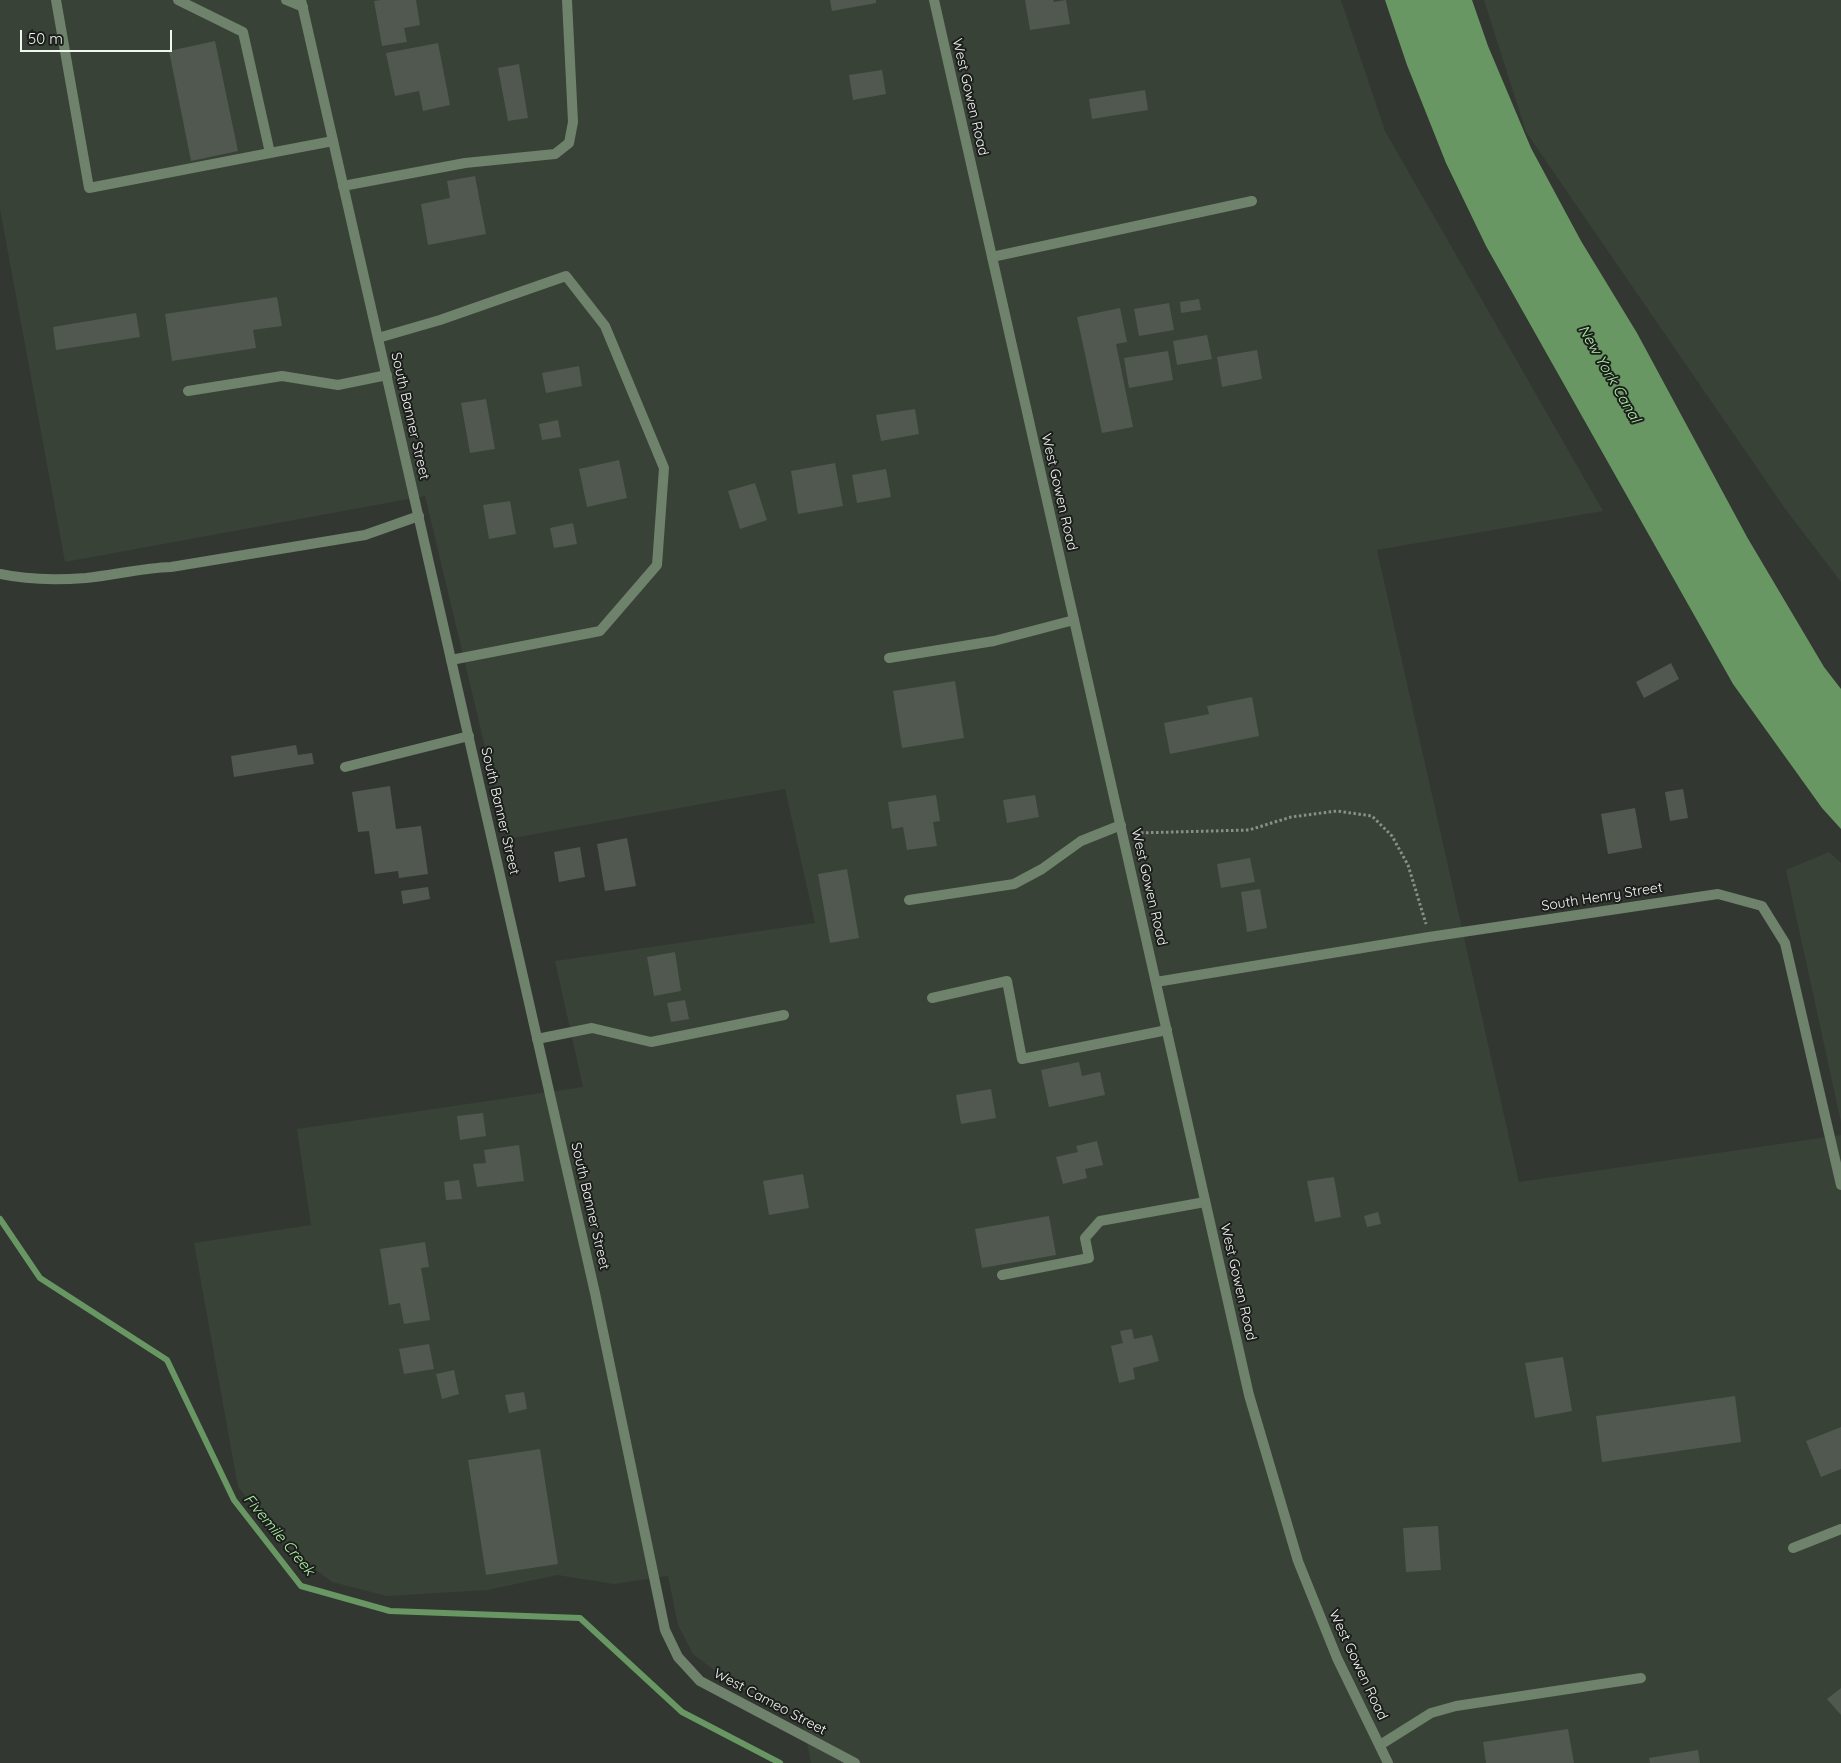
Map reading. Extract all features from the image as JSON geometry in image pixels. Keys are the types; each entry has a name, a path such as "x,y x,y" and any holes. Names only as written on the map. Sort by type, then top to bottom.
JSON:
{"street":[{"path":"56,0 89,188 333,141"},
{"path":"178,0 243,32 270,154"},
{"path":"286,0 302,3"},
{"path":"343,186 465,163 556,154 569,143 573,122 567,0"},
{"name":"West Gowen Road","path":"934,0 1249,1394 1298,1561 1337,1658 1387,1763"},
{"name":"South Banner Street","path":"302,3 596,1293 665,1630"},
{"path":"992,257 1252,201"},
{"path":"378,338 440,320 566,276 605,326 664,468 657,565 600,631 452,660"},
{"path":"188,391 282,376 338,385 387,375"},
{"path":"0,574 17,578 85,578 147,568 171,567 365,535 419,516"},
{"path":"889,658 994,641 1074,620"},
{"path":"345,767 469,736"},
{"path":"909,900 1014,884 1042,869 1081,841 1122,829"},
{"name":"South Henry Street","path":"1156,982 1429,937 1718,894 1762,906 1785,943 1841,1185"},
{"path":"932,998 1007,981 1022,1059 1167,1030"},
{"path":"538,1038 592,1028 651,1042 784,1015"},
{"path":"1002,1275 1089,1258 1085,1238 1100,1221 1205,1202"},
{"path":"1793,1548 1841,1529"},
{"name":"West Cameo Street","path":"665,1630 678,1656 700,1681 855,1763"},
{"path":"1380,1745 1431,1713 1456,1706 1641,1678"}],"path":[{"path":"1122,829 1248,830 1291,817 1337,811 1372,816 1392,836 1408,865 1429,937"}],"shaded area":[{"path":"0,0 1341,0 1385,131 1603,511 1377,550 1519,1182 1841,1135 1841,1763 811,1763 803,1722 727,1680 693,1654 678,1625 668,1576 614,1584 557,1575 488,1590 387,1596 332,1582 286,1547 238,1487 194,1243 311,1225 297,1129 583,1087 555,961 815,923 785,789 507,839 425,496 65,562 0,209"},
{"path":"1484,0 1841,0 1841,582 1786,510 1526,132"},
{"path":"1829,852 1841,863 1841,1122 1786,870"}],"water":[{"name":"New York Canal","path":"1385,0 1472,0 1488,46 1531,148 1581,241 1637,333 1747,537 1824,667 1841,689 1841,829 1822,808 1733,684 1486,246 1446,163 1407,65"}],"building":[{"path":"416,0 420,25 404,28 407,42 382,46 374,1"},
{"path":"830,0 876,0 876,3 832,11"},
{"path":"1025,0 1053,0 1054,2 1066,0 1070,24 1030,30"},
{"path":"215,41 238,151 191,161 169,51"},
{"path":"438,43 450,105 423,111 419,91 395,96 386,53"},
{"path":"519,64 528,118 508,121 498,68"},
{"path":"882,70 886,94 853,100 849,75"},
{"path":"1145,90 1148,110 1092,119 1089,99"},
{"path":"475,176 486,234 428,245 421,204 450,198 447,181"},
{"path":"277,297 282,326 253,330 256,348 172,361 165,314"},
{"path":"1199,299 1201,310 1181,313 1180,302"},
{"path":"1169,303 1174,330 1139,336 1134,309"},
{"path":"1120,308 1127,342 1116,344 1133,427 1102,433 1077,317"},
{"path":"136,313 140,337 56,350 53,327"},
{"path":"1207,335 1212,359 1177,365 1173,341"},
{"path":"1257,350 1262,379 1222,387 1217,357"},
{"path":"1168,351 1173,380 1129,388 1124,358"},
{"path":"579,366 582,386 546,393 542,373"},
{"path":"486,399 495,449 470,453 461,403"},
{"path":"915,409 919,434 881,441 876,415"},
{"path":"558,420 561,437 542,440 539,424"},
{"path":"619,460 627,498 587,507 579,469"},
{"path":"835,463 843,506 798,514 791,471"},
{"path":"886,469 891,497 857,503 852,475"},
{"path":"755,483 767,520 740,529 728,491"},
{"path":"510,501 516,534 489,539 483,505"},
{"path":"573,523 577,544 554,548 550,528"},
{"path":"1671,663 1679,679 1644,698 1636,682"},
{"path":"955,681 964,738 902,748 893,691"},
{"path":"1252,697 1259,736 1170,754 1164,723 1209,714 1207,706"},
{"path":"296,745 298,755 312,753 314,764 234,777 231,756"},
{"path":"390,786 396,829 421,826 428,874 399,878 398,871 375,874 369,831 358,832 352,792"},
{"path":"1683,789 1688,818 1670,821 1665,792"},
{"path":"936,795 940,821 933,822 937,846 907,850 903,827 892,829 888,802"},
{"path":"1035,795 1039,817 1007,823 1003,800"},
{"path":"1635,808 1642,848 1608,854 1601,814"},
{"path":"627,838 636,886 605,891 597,844"},
{"path":"580,847 585,877 559,882 554,852"},
{"path":"1250,858 1255,882 1221,888 1217,864"},
{"path":"847,869 859,938 830,943 818,874"},
{"path":"428,887 430,899 403,904 401,891"},
{"path":"1260,889 1267,928 1247,932 1241,892"},
{"path":"675,952 681,991 654,996 647,957"},
{"path":"685,1000 689,1019 671,1022 667,1003"},
{"path":"1079,1062 1082,1076 1100,1072 1105,1095 1049,1107 1041,1070"},
{"path":"991,1089 996,1118 961,1124 956,1095"},
{"path":"483,1113 486,1136 460,1140 457,1116"},
{"path":"1097,1141 1103,1165 1085,1169 1087,1178 1063,1184 1056,1157 1078,1152 1076,1146"},
{"path":"519,1145 524,1181 477,1187 473,1164 486,1163 484,1150"},
{"path":"803,1174 809,1208 769,1215 763,1181"},
{"path":"1334,1177 1341,1217 1315,1222 1307,1181"},
{"path":"459,1180 462,1199 446,1200 444,1182"},
{"path":"1378,1212 1381,1224 1367,1227 1364,1216"},
{"path":"1049,1216 1056,1255 982,1268 975,1229"},
{"path":"425,1242 429,1267 421,1268 430,1320 404,1324 400,1303 389,1305 380,1249"},
{"path":"1132,1329 1134,1339 1152,1335 1159,1361 1133,1368 1135,1379 1119,1383 1111,1346 1123,1343 1120,1331"},
{"path":"429,1344 434,1369 404,1374 399,1349"},
{"path":"1563,1357 1572,1411 1535,1418 1525,1363"},
{"path":"454,1370 459,1394 442,1399 436,1374"},
{"path":"524,1392 527,1409 509,1413 505,1395"},
{"path":"1735,1396 1741,1442 1602,1462 1596,1416"},
{"path":"1841,1427 1841,1469 1821,1477 1806,1441"},
{"path":"540,1449 558,1564 486,1575 468,1460"},
{"path":"1438,1526 1441,1570 1406,1572 1403,1528"},
{"path":"1841,1688 1841,1715 1827,1699"},
{"path":"1568,1729 1574,1763 1486,1763 1483,1742"},
{"path":"1698,1750 1700,1763 1650,1763 1649,1758"}],"waterway":[{"name":"Fivemile Creek","path":"0,1219 40,1278 167,1360 234,1500 301,1586 390,1611 580,1618 682,1712 780,1763"}]}
